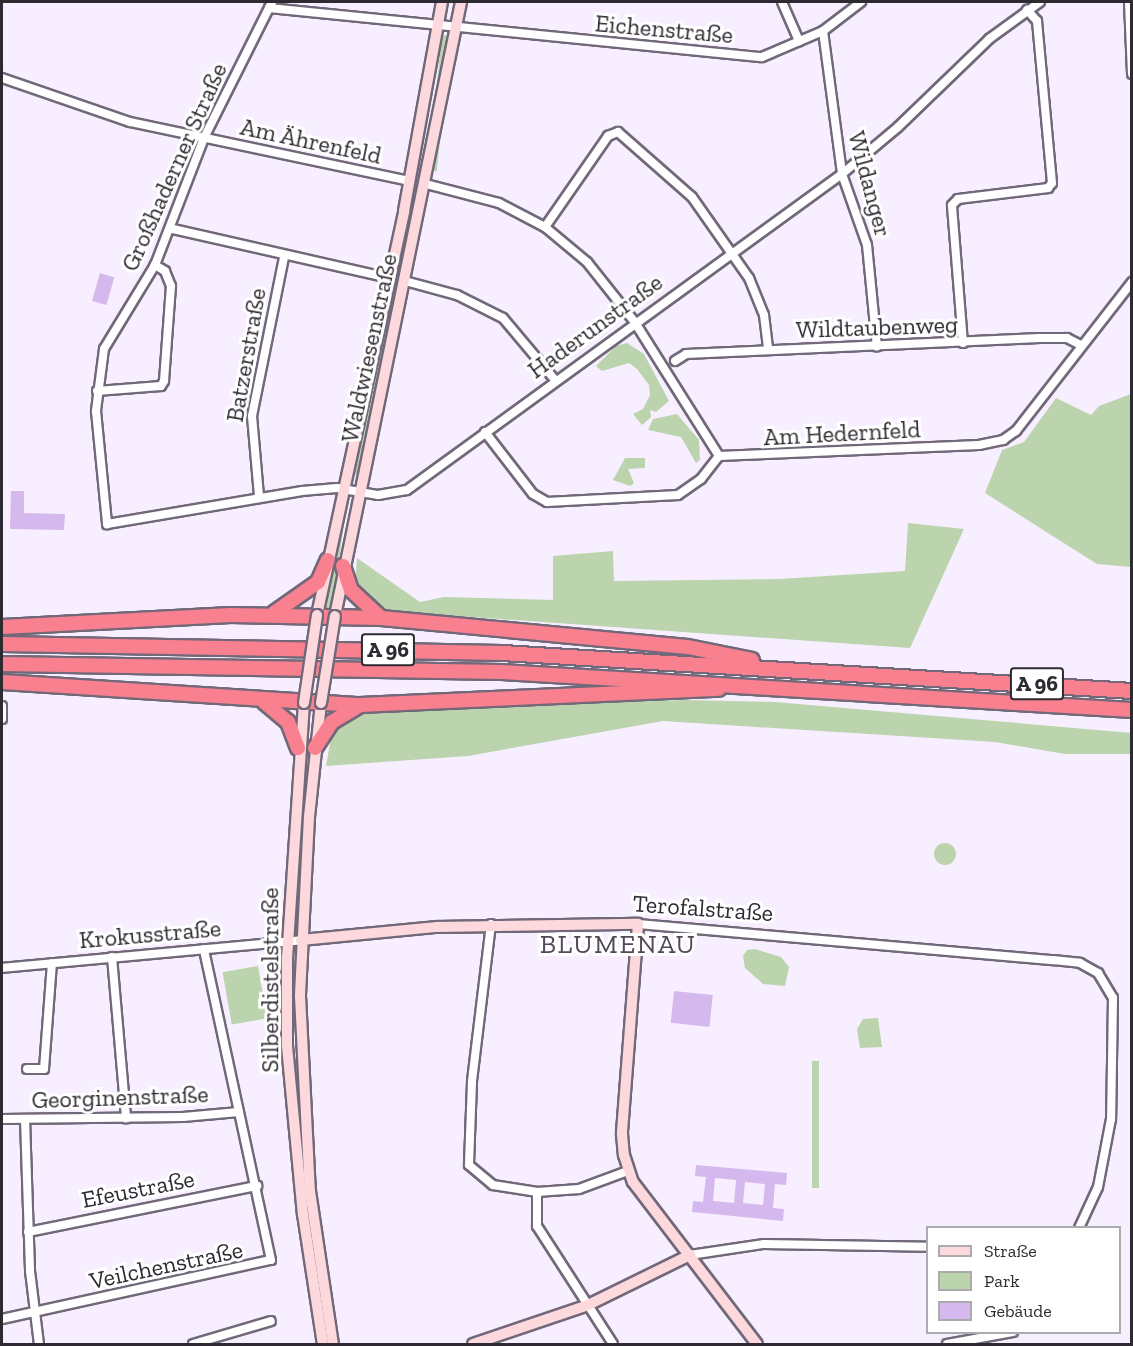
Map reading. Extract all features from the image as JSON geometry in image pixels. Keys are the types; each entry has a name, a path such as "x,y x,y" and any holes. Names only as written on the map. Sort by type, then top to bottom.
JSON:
{"highway":[{"path":"272,614 318,582 328,560"},
{"path":"343,566 351,590 381,618"},
{"path":"2,627 272,614 381,618 688,647 774,666"},
{"name":"A 96","path":"2,644 502,652 774,666 1131,691"},
{"name":"A 96","path":"2,664 502,672 748,685 1131,710"},
{"path":"2,682 264,702 360,705 689,693 748,685"},
{"path":"264,702 288,722 298,748"},
{"path":"315,748 332,722 360,705"}],"street":[{"name":"Waldwiesenstraße","path":"317,615 410,181 442,2"},
{"name":"Waldwiesenstraße","path":"321,704 343,566 426,184 460,2"},
{"path":"782,2 799,41"},
{"name":"Eichenstraße","path":"271,5 456,30 762,57 823,31 861,2"},
{"name":"Haderunstraße","path":"107,524 259,496 343,489 378,495 407,490 634,321 842,174 1027,10 1040,2"},
{"path":"1129,2 1131,74"},
{"name":"Großhaderner Straße","path":"107,524 97,391 104,349 155,265 173,229 204,138 271,5"},
{"path":"963,343 952,205 958,199 1048,188 1052,183 1037,21 1027,10"},
{"name":"Wildanger","path":"823,31 842,174 867,245 877,347"},
{"name":"Am Ährenfeld","path":"2,78 78,107 204,138 410,181"},
{"path":"545,227 608,136 618,132 692,197 731,252 758,296 768,350"},
{"path":"426,184 499,203 545,227 602,278 634,321 719,456 700,480 678,495 548,502 533,494 485,432"},
{"path":"173,229 284,257 388,278"},
{"name":"Batzerstraße","path":"259,496 252,416 284,257"},
{"path":"97,391 161,386 164,381 171,285 165,271 155,265"},
{"path":"405,281 457,295 503,318 555,380"},
{"name":"Am Hedernfeld","path":"719,456 987,445 1003,440 1016,431 1131,282"},
{"name":"Wildtaubenweg","path":"675,361 686,354 1067,338 1081,345"},
{"name":"Silberdistelstraße","path":"317,615 298,748 288,942 287,1046 295,1144 323,1344"},
{"name":"Silberdistelstraße","path":"321,704 315,748 301,940 307,1156 333,1344"},
{"path":"2,706 2,719"},
{"path":"491,924 465,1154 468,1165 494,1185 537,1192 579,1189 628,1171"},
{"name":"Terofalstraße","path":"301,940 491,924 638,924 1080,963 1098,973 1113,998 1111,1119 1098,1187 1082,1226"},
{"path":"638,924 622,1134 628,1171 757,1344"},
{"name":"Krokusstraße","path":"2,968 301,940"},
{"name":"Veilchenstraße","path":"2,1319 266,1264 271,1254 204,949"},
{"path":"112,957 126,1118"},
{"path":"27,1068 44,1069 52,963"},
{"name":"Georginenstraße","path":"2,1119 126,1118 239,1112"},
{"path":"25,1119 27,1232 36,1303 33,1312 39,1344"},
{"name":"Efeustraße","path":"27,1232 256,1186"},
{"path":"537,1192 537,1226 613,1344"},
{"path":"473,1344 588,1305 690,1255 764,1244 926,1247"},
{"path":"193,1344 271,1321"},
{"path":"947,1344 1002,1334"}],"green space":[{"path":"442,35 451,36 437,171 428,170"},
{"path":"395,269 404,271 359,475 354,474 365,405"},
{"path":"627,343 644,354 669,401 656,412 650,410 651,417 642,425 633,414 643,409 650,395 649,385 637,369 629,363 602,371 596,366 616,346"},
{"path":"1131,394 1131,567 1097,564 985,493 1002,450 1024,442 1056,398 1091,415 1099,406"},
{"path":"677,414 699,440 700,460 696,463 681,437 648,430 653,419"},
{"path":"625,458 645,458 645,468 628,469 634,483 630,486 613,480"},
{"path":"346,507 332,612 325,612 335,551"},
{"path":"908,523 964,529 910,648 373,610 355,584 357,558 420,602 444,597 553,600 553,556 613,551 614,581 779,579 905,571"},
{"path":"687,700 775,702 1132,733 1131,754 1065,754 995,742 663,721 468,756 326,766 332,732 365,710"},
{"path":"945,843 953,846 956,854 953,862 945,865 937,862 934,854 937,846"},
{"path":"755,949 781,957 789,967 785,986 763,984 745,968 743,956 747,950"},
{"path":"258,966 267,1018 232,1024 223,972"},
{"path":"878,1018 882,1047 860,1048 857,1029 863,1019"},
{"path":"812,1061 819,1061 819,1188 812,1188"}],"building":[{"path":"100,273 114,277 106,305 92,301"},
{"path":"11,491 24,491 24,513 65,514 64,530 10,529"},
{"path":"674,991 713,995 709,1027 671,1023"},
{"path":"696,1165 787,1173 786,1185 775,1184 773,1208 784,1209 783,1221 692,1212 693,1201 703,1202 706,1177 695,1176","holes":["715,1178 736,1180 734,1203 713,1201","745,1182 765,1184 763,1205 743,1203"]}],"district":[{"name":"BLUMENAU","path":"618,945"}]}
